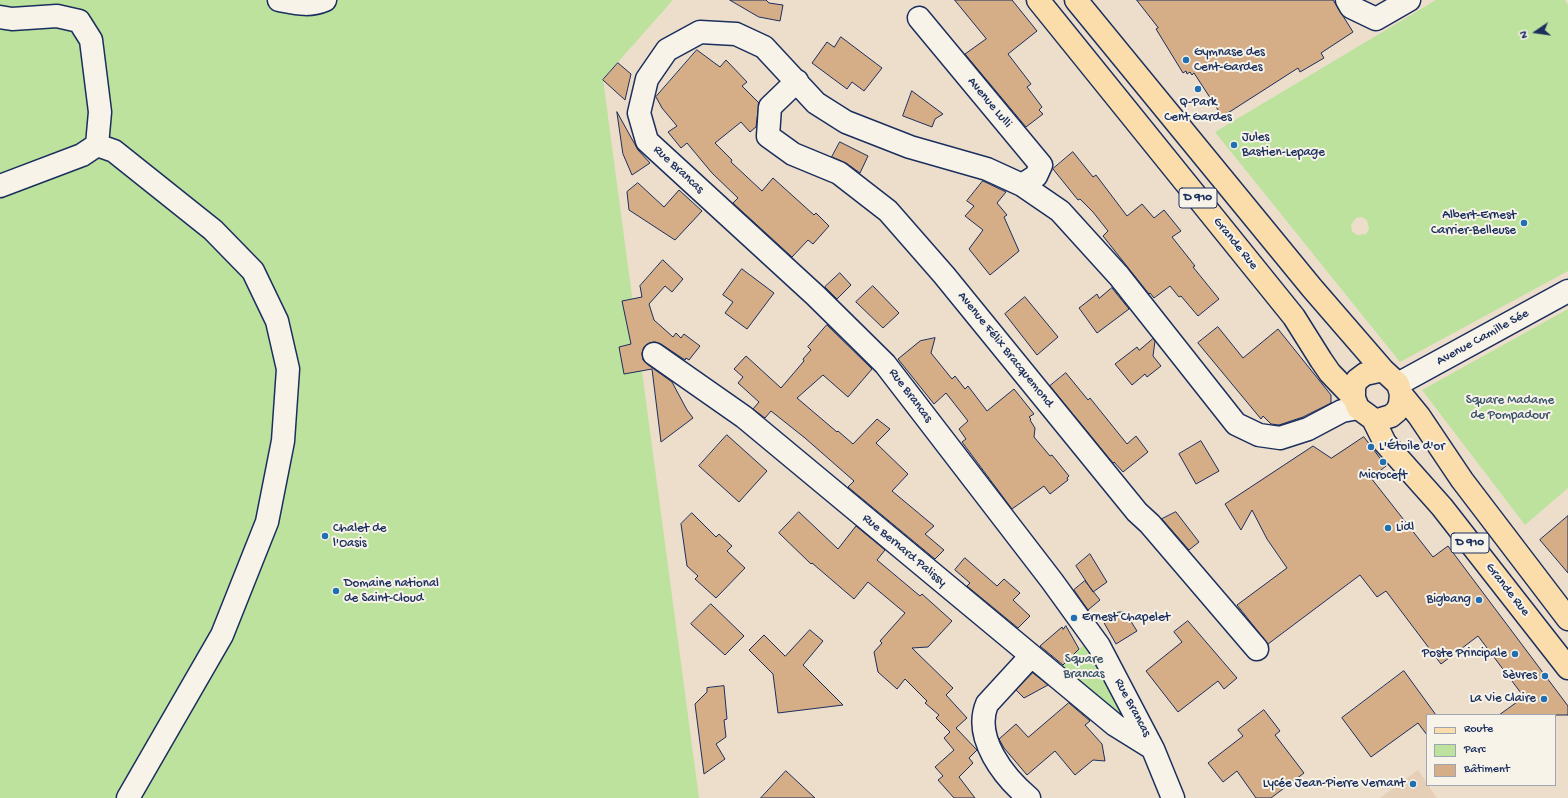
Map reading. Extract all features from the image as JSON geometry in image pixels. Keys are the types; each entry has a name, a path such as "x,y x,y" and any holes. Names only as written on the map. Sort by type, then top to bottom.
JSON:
{"main road":[{"name":"Grande Rue","path":"1038,0 1294,317 1325,366 1361,408 1385,443 1442,507 1568,668"},
{"name":"D 910","path":"1076,0 1307,282 1394,383 1429,430 1462,480 1568,619"},
{"path":"1364,374 1394,383 1400,404 1397,411 1390,416 1378,420 1361,408 1354,387 1357,380 1364,374"}],"street":[{"path":"279,0 304,5 317,4 326,0"},
{"path":"1349,3 1376,19 1409,0"},
{"path":"0,17 19,19 57,16 79,21 90,40 100,112 97,145"},
{"name":"Avenue Lulli","path":"919,18 1041,165 1036,176 1022,185"},
{"name":"Rue Brancas","path":"1173,798 1153,748 1099,646 1052,581 885,364 816,296 647,141 639,113 647,79 667,50 700,32 736,34 764,48 816,103 846,122 910,147 987,169 1022,185 1060,211 1119,276 1236,424 1259,435 1280,438 1308,429 1342,411 1361,408"},
{"name":"Avenue Félix Bracquemond","path":"797,82 770,107 768,136 793,154 840,173 888,210 944,275 1137,512 1150,524 1257,649"},
{"path":"0,186 82,155 97,145"},
{"path":"97,145 114,151 213,230 253,271 277,321 288,369 283,441 267,522 222,635 128,798"},
{"name":"Avenue Camille Sée","path":"1394,383 1568,291"},
{"name":"Rue Bernard Palissy","path":"654,354 744,417 1115,725 1153,748"},
{"path":"1029,798 1018,789 1001,769 985,734 984,716 987,704 1031,656"}],"shaded area":[{"name":"Lycée Jean-Pierre Vernant","path":"1418,770 1426,782 1426,786 1429,786 1437,798 1380,798"}],"green space":[{"name":"Domaine national de Saint-Cloud","path":"0,0 673,0 603,79 699,798 0,798"},
{"path":"1436,0 1565,0 1568,5 1568,271 1400,362 1215,132","holes":["1362,217 1367,220 1369,229 1366,234 1357,235 1352,231 1351,225 1356,218"]},
{"name":"Square Madame de Pompadour","path":"1568,309 1568,488 1525,525 1422,390"},
{"name":"Square Brancas","path":"1086,643 1130,723 1059,668"}],"building":[{"path":"730,0 766,0 769,3 783,5 780,21 759,17"},
{"path":"955,0 1012,0 1037,31 1008,54 1031,84 1027,87 1042,107 1039,110 1043,114 1026,127 965,54 986,39"},
{"path":"1137,0 1333,0 1353,32 1321,53 1324,58 1300,72 1298,68 1222,116 1194,73 1192,75 1190,72 1187,74 1186,71 1183,73 1156,29 1158,28"},
{"path":"841,37 882,68 864,91 852,82 847,89 812,63 827,42 834,47"},
{"path":"697,50 720,67 726,60 747,82 742,86 759,103 756,127 750,132 741,122 715,143 732,160 731,162 762,191 773,178 814,215 816,213 829,226 813,244 808,240 792,257 733,203 738,198 712,173 687,143 681,148 668,132 677,126 662,108 656,97"},
{"path":"618,63 631,74 625,100 603,80"},
{"path":"912,91 943,114 935,119 932,127 903,116"},
{"path":"617,112 638,150 650,163 632,175 623,154"},
{"path":"840,142 868,156 860,173 846,163 832,157"},
{"path":"1073,152 1093,177 1096,175 1127,216 1142,204 1154,218 1164,210 1181,231 1172,237 1195,266 1193,267 1219,299 1198,316 1181,296 1179,297 1170,286 1154,298 1150,293 1149,294 1103,236 1108,231 1093,212 1080,199 1078,200 1053,169"},
{"path":"983,181 1006,192 997,203 1007,215 1004,217 1019,251 990,275 969,249 983,230 965,216 974,206 967,201"},
{"path":"638,183 664,207 679,190 702,211 675,240 629,210 627,192"},
{"path":"663,260 683,279 672,292 665,286 649,304 654,320 673,337 676,333 681,338 684,334 700,346 689,360 686,358 685,360 661,344 655,342 649,343 644,347 642,353 643,360 672,382 693,418 661,442 652,369 624,374 619,347 631,344 622,301 642,297 640,286"},
{"path":"742,269 774,293 747,329 725,313 733,302 723,295"},
{"path":"840,273 851,285 837,299 825,287"},
{"path":"873,286 899,313 883,328 856,302"},
{"path":"1112,288 1129,309 1097,333 1079,308 1097,294 1099,298"},
{"path":"1025,297 1058,337 1037,355 1005,314"},
{"path":"827,325 872,369 848,397 823,375 797,398 853,444 877,419 890,429 876,443 908,474 892,491 934,526 925,534 944,550 935,559 848,487 854,481 805,438 771,411 765,418 753,409 759,402 738,383 743,377 734,369 746,356 781,388 804,361 803,359 811,350 808,347"},
{"path":"1218,327 1243,358 1278,329 1331,395 1331,403 1303,417 1279,425 1271,424 1263,416 1261,419 1198,343"},
{"path":"935,338 931,353 952,379 955,376 965,389 968,386 987,411 1014,389 1034,414 1029,417 1035,428 1034,437 1050,456 1052,455 1069,476 1067,478 1068,480 1050,494 1044,486 1012,509 962,442 966,439 959,429 968,421 946,393 934,404 898,359 920,341"},
{"path":"1153,339 1155,341 1153,356 1161,366 1147,377 1145,374 1132,385 1115,364 1137,347 1139,350"},
{"path":"1066,373 1088,400 1090,398 1127,444 1136,436 1148,452 1123,472 1114,462 1113,463 1050,386"},
{"path":"727,435 767,471 739,502 699,466"},
{"path":"1364,437 1386,466 1371,478 1433,557 1448,546 1568,706 1568,715 1500,714 1524,697 1478,636 1441,664 1386,591 1377,597 1360,575 1268,644 1237,605 1287,568 1267,539 1252,510 1241,530 1225,504 1313,446 1331,458"},
{"path":"1201,441 1219,471 1196,484 1179,454"},
{"path":"799,512 838,549 856,526 885,550 877,560 920,596 922,594 952,621 928,647 912,648 953,688 946,695 967,718 956,728 977,750 969,758 973,763 959,777 975,798 954,798 938,780 943,776 935,767 954,750 944,738 950,732 936,718 939,715 925,703 927,701 905,679 897,689 878,672 874,652 882,643 880,641 905,613 868,582 854,599 812,563 811,564 779,533"},
{"path":"1176,512 1199,542 1189,550 1162,519"},
{"path":"692,513 716,537 719,534 732,546 727,551 745,568 716,598 695,579 698,576 687,566 681,524"},
{"path":"1568,516 1568,573 1540,540"},
{"path":"1090,554 1107,582 1093,592 1076,566"},
{"path":"965,558 997,586 1004,579 1020,593 1013,600 1030,616 1018,628 967,586 970,583 955,570"},
{"path":"1085,581 1100,600 1088,610 1074,590"},
{"path":"711,604 744,636 725,655 691,624"},
{"path":"1119,612 1125,612 1137,631 1116,644 1103,621"},
{"path":"1188,621 1237,678 1224,689 1218,681 1178,712 1146,671 1182,642 1174,632"},
{"path":"1066,626 1079,649 1063,665 1040,646 1062,627 1063,629"},
{"path":"810,630 823,641 803,665 843,705 778,713 773,674 749,650 764,635 785,656"},
{"path":"1404,671 1435,714 1426,714 1426,734 1418,723 1371,757 1342,718"},
{"path":"1033,673 1048,685 1024,698 1016,690"},
{"path":"724,686 727,719 724,720 726,737 716,744 725,759 704,774 695,704 707,692 707,688"},
{"path":"1069,703 1090,721 1085,725 1102,744 1105,761 1093,760 1075,775 1055,751 1027,775 1004,748 999,739 1016,724 1028,737"},
{"path":"1264,710 1280,731 1275,735 1304,773 1271,798 1256,798 1237,771 1223,782 1208,763 1243,736 1238,730"},
{"path":"786,771 815,798 761,798"}],"place":[{"name":"Gymnase des Cent-Gardes","path":"1186,60"},
{"name":"Q-Park Cent Gardes","path":"1198,89"},
{"name":"Jules Bastien-Lepage","path":"1234,145"},
{"name":"Albert-Ernest Carrier-Belleuse","path":"1524,223"},
{"name":"L'Étoile d'or","path":"1371,447"},
{"name":"Microceft","path":"1383,462"},
{"name":"Lidl","path":"1388,528"},
{"name":"Chalet de l'Oasis","path":"325,536"},
{"name":"Domaine national de Saint-Cloud","path":"336,591"},
{"name":"Bigbang","path":"1479,600"},
{"name":"Ernest Chapelet","path":"1074,618"},
{"name":"Poste Principale","path":"1515,654"},
{"name":"Sèvres","path":"1545,676"},
{"name":"La Vie Claire","path":"1544,699"},
{"name":"Lycée Jean-Pierre Vernant","path":"1413,784"}]}
